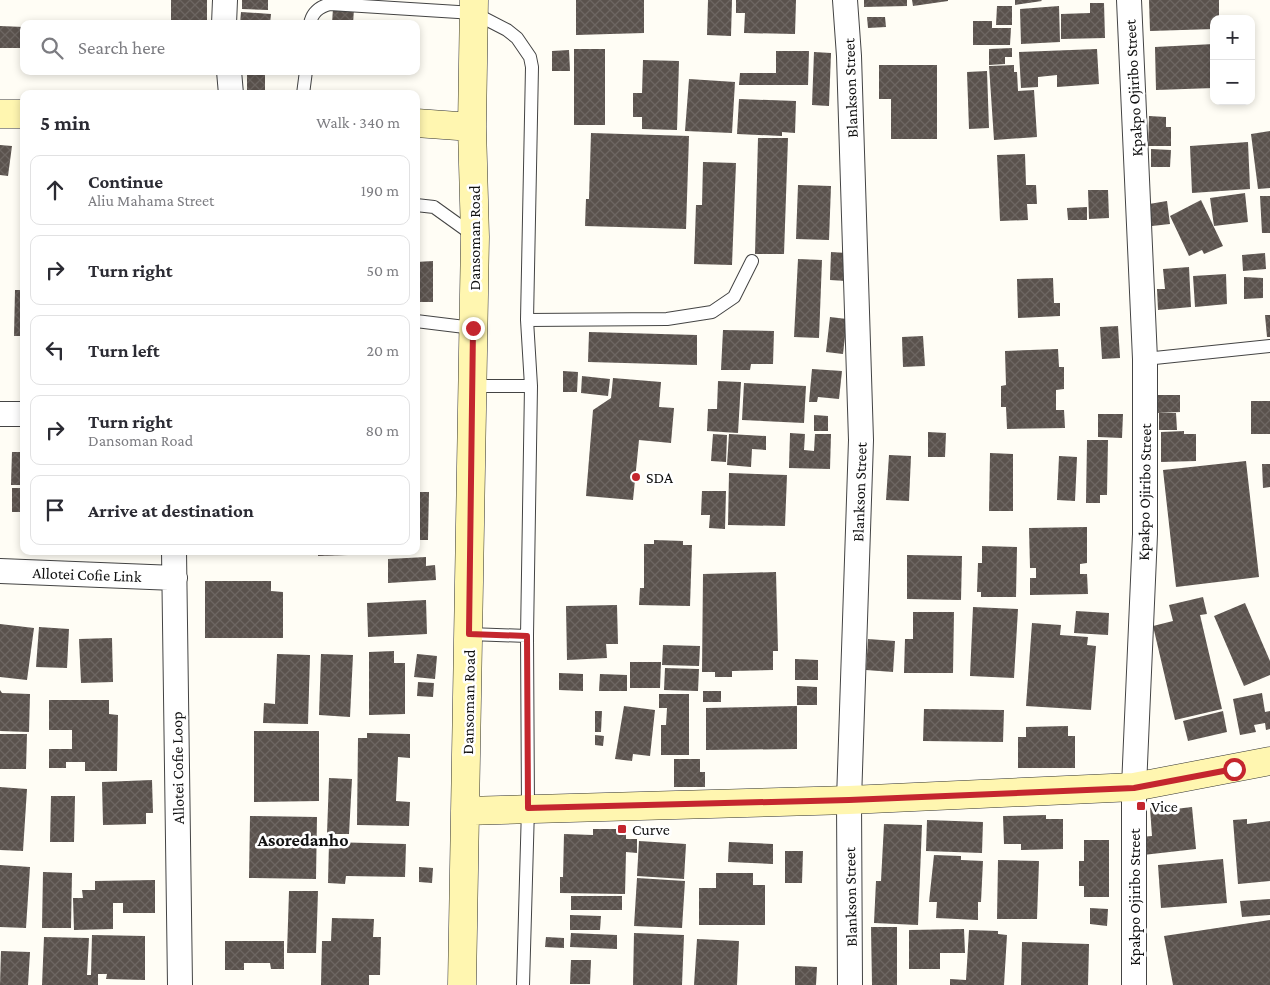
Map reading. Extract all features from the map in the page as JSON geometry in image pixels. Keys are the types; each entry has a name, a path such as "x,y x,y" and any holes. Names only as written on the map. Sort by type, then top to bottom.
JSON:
{"main road":[{"name":"Dansoman Road","path":"462,985 475,237 472,127 474,7"},
{"path":"0,114 20,114"},
{"path":"420,123 472,127"},
{"path":"465,811 849,800 1134,788 1270,761"}],"street":[{"path":"224,0 224,20"},
{"name":"Blankson Street","path":"845,0 849,56 861,440 849,800 850,985"},
{"name":"Kpakpo Ojiribo Street","path":"1129,0 1145,359 1145,534 1134,788 1134,985"},
{"path":"229,75 231,90"},
{"path":"0,414 20,414"},
{"name":"Allotei Cofie Loop","path":"174,555 180,985"},
{"name":"Allotei Cofie Link","path":"0,571 174,578"}],"lane":[{"path":"310,20 311,16 320,7 330,4 474,7 517,38 530,57 532,67 527,320 531,386 527,636 528,808 523,985"},
{"path":"304,90 306,75"},
{"path":"420,205 434,207 475,237"},
{"path":"527,320 667,319 712,312 734,297 752,261"},
{"path":"420,321 473,328"},
{"path":"1145,359 1270,346"},
{"path":"472,386 531,386"},
{"path":"469,634 527,636"}],"building":[{"path":"171,0 207,0 207,20 171,20"},
{"path":"242,0 268,0 268,10 242,9"},
{"path":"576,0 644,0 644,33 576,35"},
{"path":"708,0 732,0 731,36 707,35"},
{"path":"736,0 796,0 795,34 744,33 745,13 736,13"},
{"path":"864,0 907,0 907,6 864,7"},
{"path":"912,0 948,0 948,1 913,6"},
{"path":"1015,0 1041,0 1042,1 1015,5"},
{"path":"1149,0 1219,0 1219,15 1210,15 1210,29 1150,31"},
{"path":"1090,3 1104,3 1105,38 1061,39 1061,14 1090,13"},
{"path":"997,6 1012,6 1012,25 996,25"},
{"path":"1059,6 1060,42 1021,44 1020,9"},
{"path":"333,8 354,9 353,20 332,20"},
{"path":"241,12 271,14 270,20 240,20"},
{"path":"867,17 885,17 886,27 868,28"},
{"path":"973,21 992,21 992,28 1011,28 1010,45 973,45"},
{"path":"0,26 20,27 20,48 0,48"},
{"path":"1210,44 1210,88 1156,90 1155,47"},
{"path":"1012,48 1012,57 1005,57 1005,64 989,65 989,49"},
{"path":"574,49 605,49 605,125 574,125"},
{"path":"1097,49 1099,84 1057,87 1057,75 1038,77 1038,87 1021,88 1019,52"},
{"path":"569,50 570,71 552,71 552,51"},
{"path":"776,51 809,51 808,85 739,85 740,73 776,73"},
{"path":"814,52 831,53 829,106 812,105"},
{"path":"643,60 679,61 677,130 642,129 642,117 633,117 633,93 642,93"},
{"path":"879,65 937,65 937,139 891,139 891,99 879,99"},
{"path":"1014,65 1014,72 1017,72 1018,91 1034,90 1037,137 994,140 989,66"},
{"path":"987,71 989,128 969,129 967,72"},
{"path":"247,75 265,75 265,90 247,90"},
{"path":"689,79 735,82 732,133 685,131"},
{"path":"739,99 796,101 795,133 782,132 782,136 737,134"},
{"path":"1149,116 1166,117 1166,127 1171,127 1171,146 1148,146"},
{"path":"1270,131 1270,188 1258,189 1251,134"},
{"path":"591,133 689,136 686,229 585,226 586,199 589,199"},
{"path":"758,138 788,138 784,254 755,254"},
{"path":"1248,142 1250,189 1192,193 1190,146"},
{"path":"0,145 12,146 8,176 0,175"},
{"path":"1151,149 1171,150 1170,167 1151,167"},
{"path":"1025,154 1026,185 1036,185 1037,204 1027,204 1028,220 1000,221 997,155"},
{"path":"703,162 736,163 732,265 694,264 696,205 702,205"},
{"path":"798,185 831,186 829,240 796,239"},
{"path":"1088,190 1108,190 1109,218 1089,219"},
{"path":"1245,193 1248,222 1214,226 1210,198"},
{"path":"1260,196 1270,196 1270,233 1262,233"},
{"path":"1201,200 1223,246 1204,254 1202,250 1189,256 1170,216"},
{"path":"1167,201 1170,224 1152,226 1149,204"},
{"path":"1087,207 1087,220 1068,220 1067,208"},
{"path":"831,252 847,253 846,281 830,280"},
{"path":"1265,253 1266,269 1243,271 1242,255"},
{"path":"798,259 822,260 819,338 794,337"},
{"path":"433,261 433,302 420,302 420,262"},
{"path":"1189,267 1191,307 1158,310 1157,289 1165,289 1163,269"},
{"path":"1226,274 1227,304 1195,307 1193,276"},
{"path":"1244,277 1263,278 1263,298 1244,299"},
{"path":"1053,278 1054,303 1060,303 1060,316 1018,318 1017,279"},
{"path":"15,290 20,290 20,336 14,336"},
{"path":"1265,315 1270,315 1270,337 1267,337"},
{"path":"830,317 847,319 843,354 826,352"},
{"path":"1118,326 1120,358 1102,359 1100,327"},
{"path":"723,330 774,331 773,364 751,364 750,370 721,370"},
{"path":"589,332 697,335 697,365 588,362"},
{"path":"923,336 925,366 903,367 902,337"},
{"path":"1058,349 1059,367 1064,367 1064,389 1056,390 1056,410 1064,410 1065,428 1007,429 1006,407 1001,407 1001,386 1006,385 1005,351"},
{"path":"812,369 842,371 839,399 818,397 817,402 809,402"},
{"path":"563,371 578,372 577,392 563,392"},
{"path":"582,376 610,379 608,396 581,393"},
{"path":"613,378 661,382 659,407 674,408 671,443 639,440 633,500 586,496 593,410 611,398"},
{"path":"718,381 741,382 738,433 707,431 708,409 717,409"},
{"path":"744,383 806,386 804,423 742,420"},
{"path":"1157,395 1180,395 1180,412 1157,413"},
{"path":"1251,401 1270,401 1270,434 1251,434"},
{"path":"1159,413 1176,413 1177,430 1159,430"},
{"path":"1098,414 1123,414 1122,438 1098,437"},
{"path":"814,415 828,416 828,431 814,431"},
{"path":"1184,431 1184,434 1196,434 1196,461 1161,462 1161,432"},
{"path":"928,432 946,433 945,457 928,457"},
{"path":"790,433 805,434 804,450 814,451 815,434 831,434 830,469 789,468"},
{"path":"713,434 727,435 726,462 711,461"},
{"path":"729,434 766,436 766,450 752,449 751,467 727,465"},
{"path":"1087,440 1108,440 1107,495 1100,495 1100,503 1086,503"},
{"path":"12,452 20,452 20,485 11,485"},
{"path":"990,453 1013,454 1013,511 989,511"},
{"path":"889,455 911,456 909,501 886,500"},
{"path":"1059,456 1077,457 1075,501 1057,500"},
{"path":"1246,461 1259,577 1176,587 1163,470"},
{"path":"1262,464 1270,464 1270,487 1263,488"},
{"path":"729,473 787,475 785,526 728,525"},
{"path":"12,488 20,488 20,512 12,512"},
{"path":"702,491 726,491 725,529 709,528 710,515 701,515"},
{"path":"420,492 429,492 428,540 420,540"},
{"path":"1087,527 1087,563 1080,564 1080,574 1087,574 1088,594 1030,595 1030,578 1036,578 1036,568 1030,568 1029,528"},
{"path":"654,540 683,541 683,545 692,545 690,606 639,605 640,588 644,588 644,544 654,544"},
{"path":"982,546 1017,547 1016,597 981,597 981,592 977,592 978,563 982,563"},
{"path":"907,555 962,556 961,600 907,599"},
{"path":"426,557 426,566 435,565 436,580 388,583 388,559"},
{"path":"776,572 778,651 773,651 773,670 732,671 732,677 715,677 715,672 702,672 703,574"},
{"path":"205,581 271,581 271,591 283,592 283,638 205,638"},
{"path":"1203,597 1207,614 1200,615 1222,709 1175,720 1153,626 1173,621 1169,605"},
{"path":"426,600 427,634 368,637 367,603"},
{"path":"1245,603 1270,661 1270,675 1244,686 1214,616"},
{"path":"617,605 618,644 606,644 607,658 567,660 566,606"},
{"path":"973,607 1018,609 1014,678 970,676"},
{"path":"1076,611 1109,613 1108,635 1074,633"},
{"path":"913,612 954,612 953,673 904,673 905,639 913,639"},
{"path":"1032,623 1061,625 1060,635 1088,637 1087,645 1096,646 1091,710 1026,706"},
{"path":"0,624 34,628 27,680 0,677"},
{"path":"39,627 69,629 67,668 36,667"},
{"path":"112,638 113,682 81,683 79,639"},
{"path":"868,639 895,641 893,672 866,670"},
{"path":"663,645 700,646 699,666 662,665"},
{"path":"394,651 394,663 405,663 405,714 369,715 369,652"},
{"path":"277,654 310,655 308,724 263,723 264,703 275,704"},
{"path":"321,654 353,655 350,717 319,715"},
{"path":"417,654 437,656 435,679 414,677"},
{"path":"795,659 818,660 818,680 795,680"},
{"path":"630,662 661,662 660,688 630,688"},
{"path":"665,668 699,669 698,691 664,690"},
{"path":"559,673 583,674 583,691 559,690"},
{"path":"600,674 627,675 627,691 599,691"},
{"path":"418,682 434,683 433,697 417,696"},
{"path":"797,686 817,687 817,705 797,705"},
{"path":"0,690 2,693 30,694 29,732 0,731"},
{"path":"703,691 721,691 721,702 703,702"},
{"path":"1262,693 1265,712 1270,711 1270,729 1266,730 1265,723 1254,725 1256,732 1240,735 1233,699"},
{"path":"659,694 689,694 689,755 661,755 661,725 666,725 667,708 659,708"},
{"path":"49,700 109,700 109,714 118,715 117,771 85,771 85,762 66,762 66,768 49,768 49,749 72,749 72,730 49,730"},
{"path":"624,706 655,710 650,756 633,754 632,761 615,759"},
{"path":"797,706 797,749 706,750 706,708"},
{"path":"924,709 1004,710 1003,742 923,741"},
{"path":"595,711 602,711 601,732 595,732"},
{"path":"1223,711 1227,732 1188,741 1183,721"},
{"path":"1068,726 1068,736 1075,736 1075,768 1018,768 1018,737 1026,737 1026,727"},
{"path":"254,731 319,731 319,801 254,802"},
{"path":"367,733 410,734 410,758 398,757 396,801 410,802 409,826 357,825 358,738 367,738"},
{"path":"0,734 27,734 26,769 0,769"},
{"path":"595,735 604,736 603,746 595,745"},
{"path":"674,759 700,759 700,772 705,772 705,787 674,787"},
{"path":"329,778 352,779 349,834 327,834"},
{"path":"152,780 153,813 146,813 146,824 103,825 102,782"},
{"path":"0,787 27,789 23,851 0,850"},
{"path":"51,796 75,796 74,842 50,842"},
{"path":"1175,805 1175,809 1192,807 1196,849 1143,855 1141,837 1152,836 1150,808"},
{"path":"1046,815 1046,819 1063,819 1063,849 1021,850 1021,844 1004,844 1003,816"},
{"path":"250,816 317,817 316,879 249,878"},
{"path":"1247,819 1247,824 1270,821 1270,881 1238,884 1233,820"},
{"path":"927,820 983,822 982,853 926,851"},
{"path":"884,824 922,825 918,925 874,923 876,881 881,881"},
{"path":"593,829 626,829 626,839 637,839 637,853 626,852 625,894 560,893 560,877 563,877 564,834 593,835"},
{"path":"1084,840 1109,840 1109,897 1084,897 1084,886 1079,886 1079,861 1084,861"},
{"path":"639,841 686,844 684,879 637,876"},
{"path":"329,842 406,844 405,877 346,876 345,884 328,883"},
{"path":"729,842 773,844 773,864 728,862"},
{"path":"785,851 803,851 802,883 785,883"},
{"path":"934,855 961,856 961,860 983,861 981,902 978,902 978,920 936,918 937,902 929,902"},
{"path":"1223,859 1227,903 1161,908 1158,865"},
{"path":"998,860 1039,861 1037,919 997,919"},
{"path":"0,865 30,867 26,928 0,927"},
{"path":"419,867 433,868 432,883 419,882"},
{"path":"43,872 72,873 71,928 42,928"},
{"path":"716,873 753,873 753,885 765,885 765,925 699,925 699,888 716,888"},
{"path":"637,878 685,881 682,928 634,926"},
{"path":"155,880 155,913 123,913 123,903 113,903 113,929 74,930 73,898 83,898 82,890 95,890 95,881"},
{"path":"289,891 318,891 316,953 287,953"},
{"path":"571,896 622,896 622,910 571,910"},
{"path":"1270,899 1270,915 1242,917 1240,901"},
{"path":"1090,908 1108,909 1107,926 1090,924"},
{"path":"570,915 601,916 600,930 570,930"},
{"path":"332,918 374,919 373,937 381,937 380,975 369,975 369,985 321,985 322,941 331,941"},
{"path":"1270,920 1270,985 1173,985 1164,936"},
{"path":"871,927 897,927 897,985 872,985"},
{"path":"964,929 965,953 940,953 940,969 909,969 909,930"},
{"path":"969,930 998,931 998,934 1007,935 1004,985 950,985 950,979 966,980"},
{"path":"571,933 617,935 617,949 570,947"},
{"path":"634,933 684,935 682,985 633,985"},
{"path":"92,935 145,936 145,980 106,979 107,974 98,974 98,985 42,985 44,937 89,938 87,975 91,975"},
{"path":"546,937 564,938 564,948 545,947"},
{"path":"697,939 739,941 737,985 694,985"},
{"path":"225,941 284,941 284,969 271,969 270,963 244,963 244,970 225,970"},
{"path":"1022,942 1089,944 1088,985 1021,985"},
{"path":"1,951 30,952 28,985 0,985"},
{"path":"571,960 591,960 590,984 570,984"},
{"path":"795,966 817,967 816,985 795,985"}],"place":[{"name":"SDA","path":"636,477"},
{"name":"Vice","path":"1141,806"},
{"name":"Curve","path":"622,829"}],"district":[{"name":"Asoredanho","path":"303,840"}],"route":[{"path":"473,328 469,634 527,636 528,808 849,800 1134,788 1234,769"}]}
